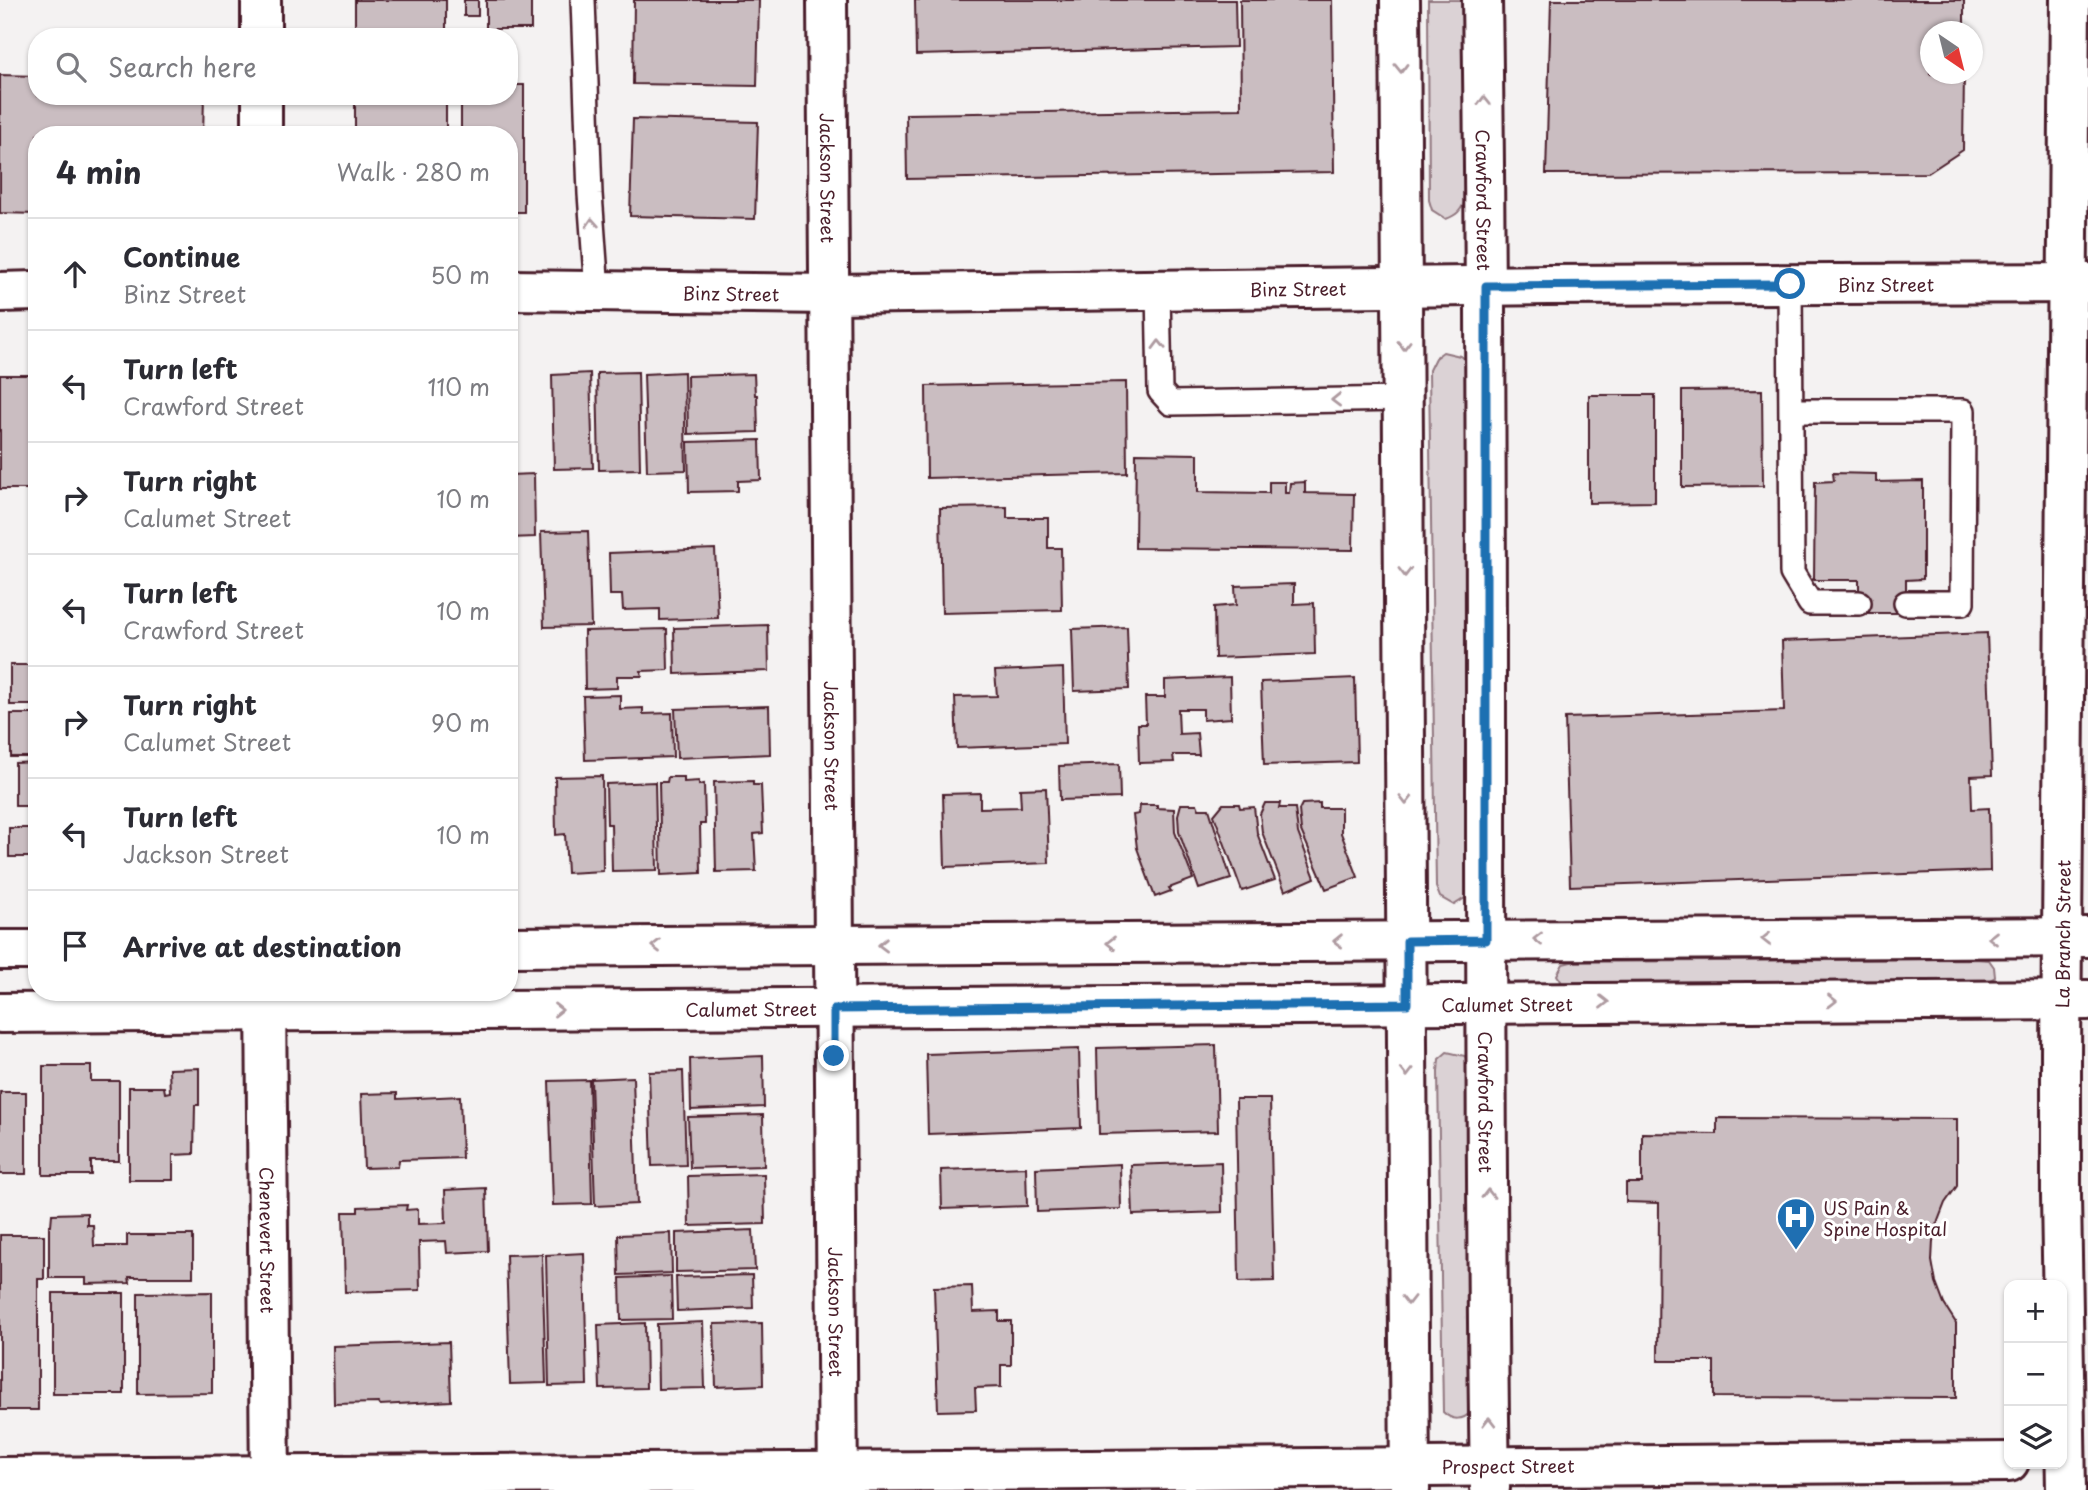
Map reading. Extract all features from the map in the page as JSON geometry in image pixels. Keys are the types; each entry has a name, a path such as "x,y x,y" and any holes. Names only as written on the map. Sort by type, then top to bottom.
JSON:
{"street":[{"path":"261,0 261,28"},
{"name":"Jackson Street","path":"827,0 838,1481"},
{"path":"1400,0 1410,1478"},
{"name":"Crawford Street","path":"1482,0 1486,286 1486,940 1490,1477"},
{"name":"La Branch Street","path":"2070,0 2078,283 2075,1000 2061,1196 2070,1469"},
{"path":"262,105 262,126"},
{"name":"Binz Street","path":"518,290 830,294 1486,286 2078,283"},
{"path":"0,292 28,291"},
{"path":"518,947 2075,937"},
{"path":"0,950 28,950"},
{"name":"Calumet Street","path":"0,1013 266,1002 834,1009 1487,1002 2075,1000"},
{"name":"Chenevert Street","path":"266,1002 270,1483"},
{"name":"Prospect Street","path":"0,1477 270,1483 1410,1478 2004,1462"}],"lane":[{"path":"583,0 590,194 597,291"},
{"path":"1790,284 1792,573 1810,603 1859,603"},
{"path":"1158,290 1160,391 1171,403 1404,399"},
{"path":"1791,411 1963,411 1962,603 1906,603"}],"shaded area":[{"path":"1428,0 1465,0 1465,200 1458,212 1446,219 1432,210 1429,200"},
{"path":"1443,352 1460,356 1467,362 1468,896 1454,905 1440,897 1436,887 1429,370 1435,358"},
{"path":"1989,960 1994,967 1995,977 1983,984 1563,984 1557,975 1563,964 1571,962"},
{"path":"1447,1052 1465,1056 1469,1069 1472,1411 1457,1419 1443,1412 1438,1072 1439,1059"}],"building":[{"path":"355,0 446,0 446,28 355,28"},
{"path":"464,0 478,0 478,16 464,16"},
{"path":"486,0 531,0 531,29 486,28"},
{"path":"634,0 759,0 757,86 633,84"},
{"path":"915,0 1235,0 1236,47 916,55"},
{"path":"1240,0 1332,0 1334,172 907,179 906,114 1241,109"},
{"path":"1551,0 1964,0 1964,21 1920,21 1920,84 1964,84 1963,150 1928,173 1546,174"},
{"path":"0,75 28,76 28,105 204,105 203,126 28,126 28,214 0,213"},
{"path":"518,85 524,85 524,212 518,212 518,126 461,126 461,105 518,105"},
{"path":"355,105 446,105 446,126 355,126"},
{"path":"633,119 758,122 755,219 630,216"},
{"path":"638,372 640,469 599,470 597,373"},
{"path":"684,372 686,470 647,471 644,374"},
{"path":"590,373 593,468 554,469 552,375"},
{"path":"754,374 758,432 688,434 687,376"},
{"path":"0,375 28,375 28,489 0,489"},
{"path":"1126,382 1127,473 927,478 926,386"},
{"path":"1762,390 1763,486 1682,487 1682,391"},
{"path":"1589,395 1655,395 1655,502 1589,503"},
{"path":"760,440 761,480 738,481 738,491 689,492 688,442"},
{"path":"1136,453 1198,454 1198,492 1269,493 1269,482 1285,482 1285,493 1289,493 1290,483 1305,482 1305,493 1354,494 1353,550 1135,548"},
{"path":"1833,473 1876,474 1876,482 1923,481 1923,579 1906,580 1906,613 1859,613 1859,580 1814,580 1815,482 1834,481"},
{"path":"534,474 535,537 518,538 518,475"},
{"path":"1007,507 1007,518 1048,518 1048,548 1061,548 1062,610 942,613 940,508"},
{"path":"588,531 591,626 544,627 541,532"},
{"path":"715,549 718,618 660,620 660,609 623,610 622,595 610,595 609,553"},
{"path":"1294,584 1294,604 1314,603 1315,654 1215,658 1214,607 1236,605 1235,586"},
{"path":"768,625 769,671 675,674 674,628"},
{"path":"1127,627 1129,689 1074,691 1072,629"},
{"path":"667,629 668,670 641,671 642,676 617,676 617,688 585,689 584,631"},
{"path":"1987,633 1992,775 1971,776 1972,809 1989,808 1990,871 1570,886 1565,718 1784,711 1782,641"},
{"path":"10,665 28,665 28,705 10,705"},
{"path":"1063,668 1065,744 957,748 955,697 997,696 995,671"},
{"path":"1230,677 1231,718 1203,720 1203,709 1178,709 1179,734 1197,733 1199,755 1173,755 1174,762 1139,763 1138,724 1146,724 1145,697 1165,697 1165,680"},
{"path":"1355,678 1357,762 1264,765 1261,682"},
{"path":"620,695 620,709 643,708 643,714 672,713 673,757 585,760 583,696"},
{"path":"769,706 770,754 677,758 675,709"},
{"path":"11,714 28,714 28,757 11,757"},
{"path":"28,762 28,806 15,806 15,763"},
{"path":"1119,764 1120,798 1060,800 1059,766"},
{"path":"602,776 603,871 567,873 565,834 556,835 555,777"},
{"path":"668,777 684,777 684,782 699,781 699,785 704,784 705,824 700,824 701,873 661,875 659,782 667,782"},
{"path":"753,781 753,785 761,785 763,833 754,834 756,871 716,872 714,782"},
{"path":"655,782 657,870 612,871 611,824 607,824 606,784"},
{"path":"1046,788 1049,863 945,867 943,794 980,793 980,808 1021,807 1020,789"},
{"path":"1265,803 1280,803 1279,808 1295,808 1298,833 1315,878 1285,891 1262,832 1260,814"},
{"path":"1320,803 1320,808 1341,808 1341,833 1358,877 1326,889 1301,831 1299,810 1302,804"},
{"path":"1181,804 1197,804 1199,809 1209,809 1231,879 1199,889 1179,832 1178,815"},
{"path":"1223,804 1239,804 1240,808 1254,807 1257,833 1275,880 1242,891 1214,815"},
{"path":"1140,805 1174,809 1175,832 1193,879 1169,888 1171,891 1155,897 1137,848 1133,815 1139,814"},
{"path":"9,828 28,828 28,857 9,857"},
{"path":"1216,1045 1218,1131 1099,1134 1097,1048"},
{"path":"1079,1049 1081,1128 928,1134 926,1054"},
{"path":"763,1056 764,1107 691,1110 690,1059"},
{"path":"43,1066 91,1066 91,1081 119,1081 119,1161 91,1161 91,1175 43,1175"},
{"path":"199,1068 199,1105 195,1105 194,1154 173,1155 173,1180 129,1180 129,1087 164,1087 165,1093 170,1092 169,1069"},
{"path":"683,1071 686,1165 652,1166 649,1072"},
{"path":"633,1077 637,1204 595,1206 591,1079"},
{"path":"589,1080 592,1204 553,1205 549,1081"},
{"path":"0,1092 26,1092 26,1174 0,1174"},
{"path":"397,1093 397,1099 460,1096 462,1158 399,1160 398,1167 364,1168 361,1094"},
{"path":"1236,1099 1270,1099 1274,1281 1239,1282"},
{"path":"763,1115 764,1166 690,1168 688,1117"},
{"name":"US Pain & Spine Hospital","path":"1717,1118 1957,1119 1957,1186 1945,1203 1938,1221 1932,1261 1944,1304 1956,1323 1956,1398 1714,1397 1714,1361 1658,1361 1659,1203 1626,1202 1626,1183 1642,1183 1642,1133 1717,1134"},
{"path":"1221,1162 1222,1212 1133,1215 1131,1165"},
{"path":"1120,1164 1121,1209 1037,1212 1036,1168"},
{"path":"1026,1167 1027,1206 942,1209 941,1170"},
{"path":"764,1174 765,1224 689,1226 688,1176"},
{"path":"486,1188 488,1251 447,1253 446,1241 419,1242 420,1290 345,1292 343,1212 358,1212 358,1207 407,1205 406,1210 418,1209 418,1224 446,1223 445,1190"},
{"path":"87,1213 87,1225 93,1225 94,1246 127,1246 127,1235 193,1235 193,1277 129,1277 130,1283 86,1284 86,1278 49,1278 49,1225 52,1214"},
{"path":"753,1230 755,1270 676,1272 676,1233"},
{"path":"671,1233 672,1273 619,1275 618,1235"},
{"path":"0,1235 44,1235 44,1279 38,1279 38,1410 0,1410"},
{"path":"584,1253 587,1385 549,1386 546,1255"},
{"path":"542,1254 546,1383 510,1384 506,1255"},
{"path":"752,1275 753,1308 677,1311 676,1277"},
{"path":"671,1276 672,1319 621,1320 620,1278"},
{"path":"972,1286 973,1312 999,1311 999,1321 1011,1321 1011,1365 1001,1365 1001,1387 975,1388 976,1410 938,1411 934,1287"},
{"path":"212,1292 212,1393 138,1394 138,1293"},
{"path":"53,1293 124,1293 124,1394 53,1394"},
{"path":"703,1322 705,1388 658,1389 657,1324"},
{"path":"645,1323 646,1388 600,1389 598,1325"},
{"path":"762,1323 763,1385 716,1387 714,1324"},
{"path":"449,1342 451,1401 380,1405 334,1404 333,1346"}],"place":[{"name":"US Pain & Spine Hospital","path":"1796,1251"}],"route":[{"path":"834,1056 834,1009 1407,1004 1407,941 1486,940 1486,286 1790,284"}]}
